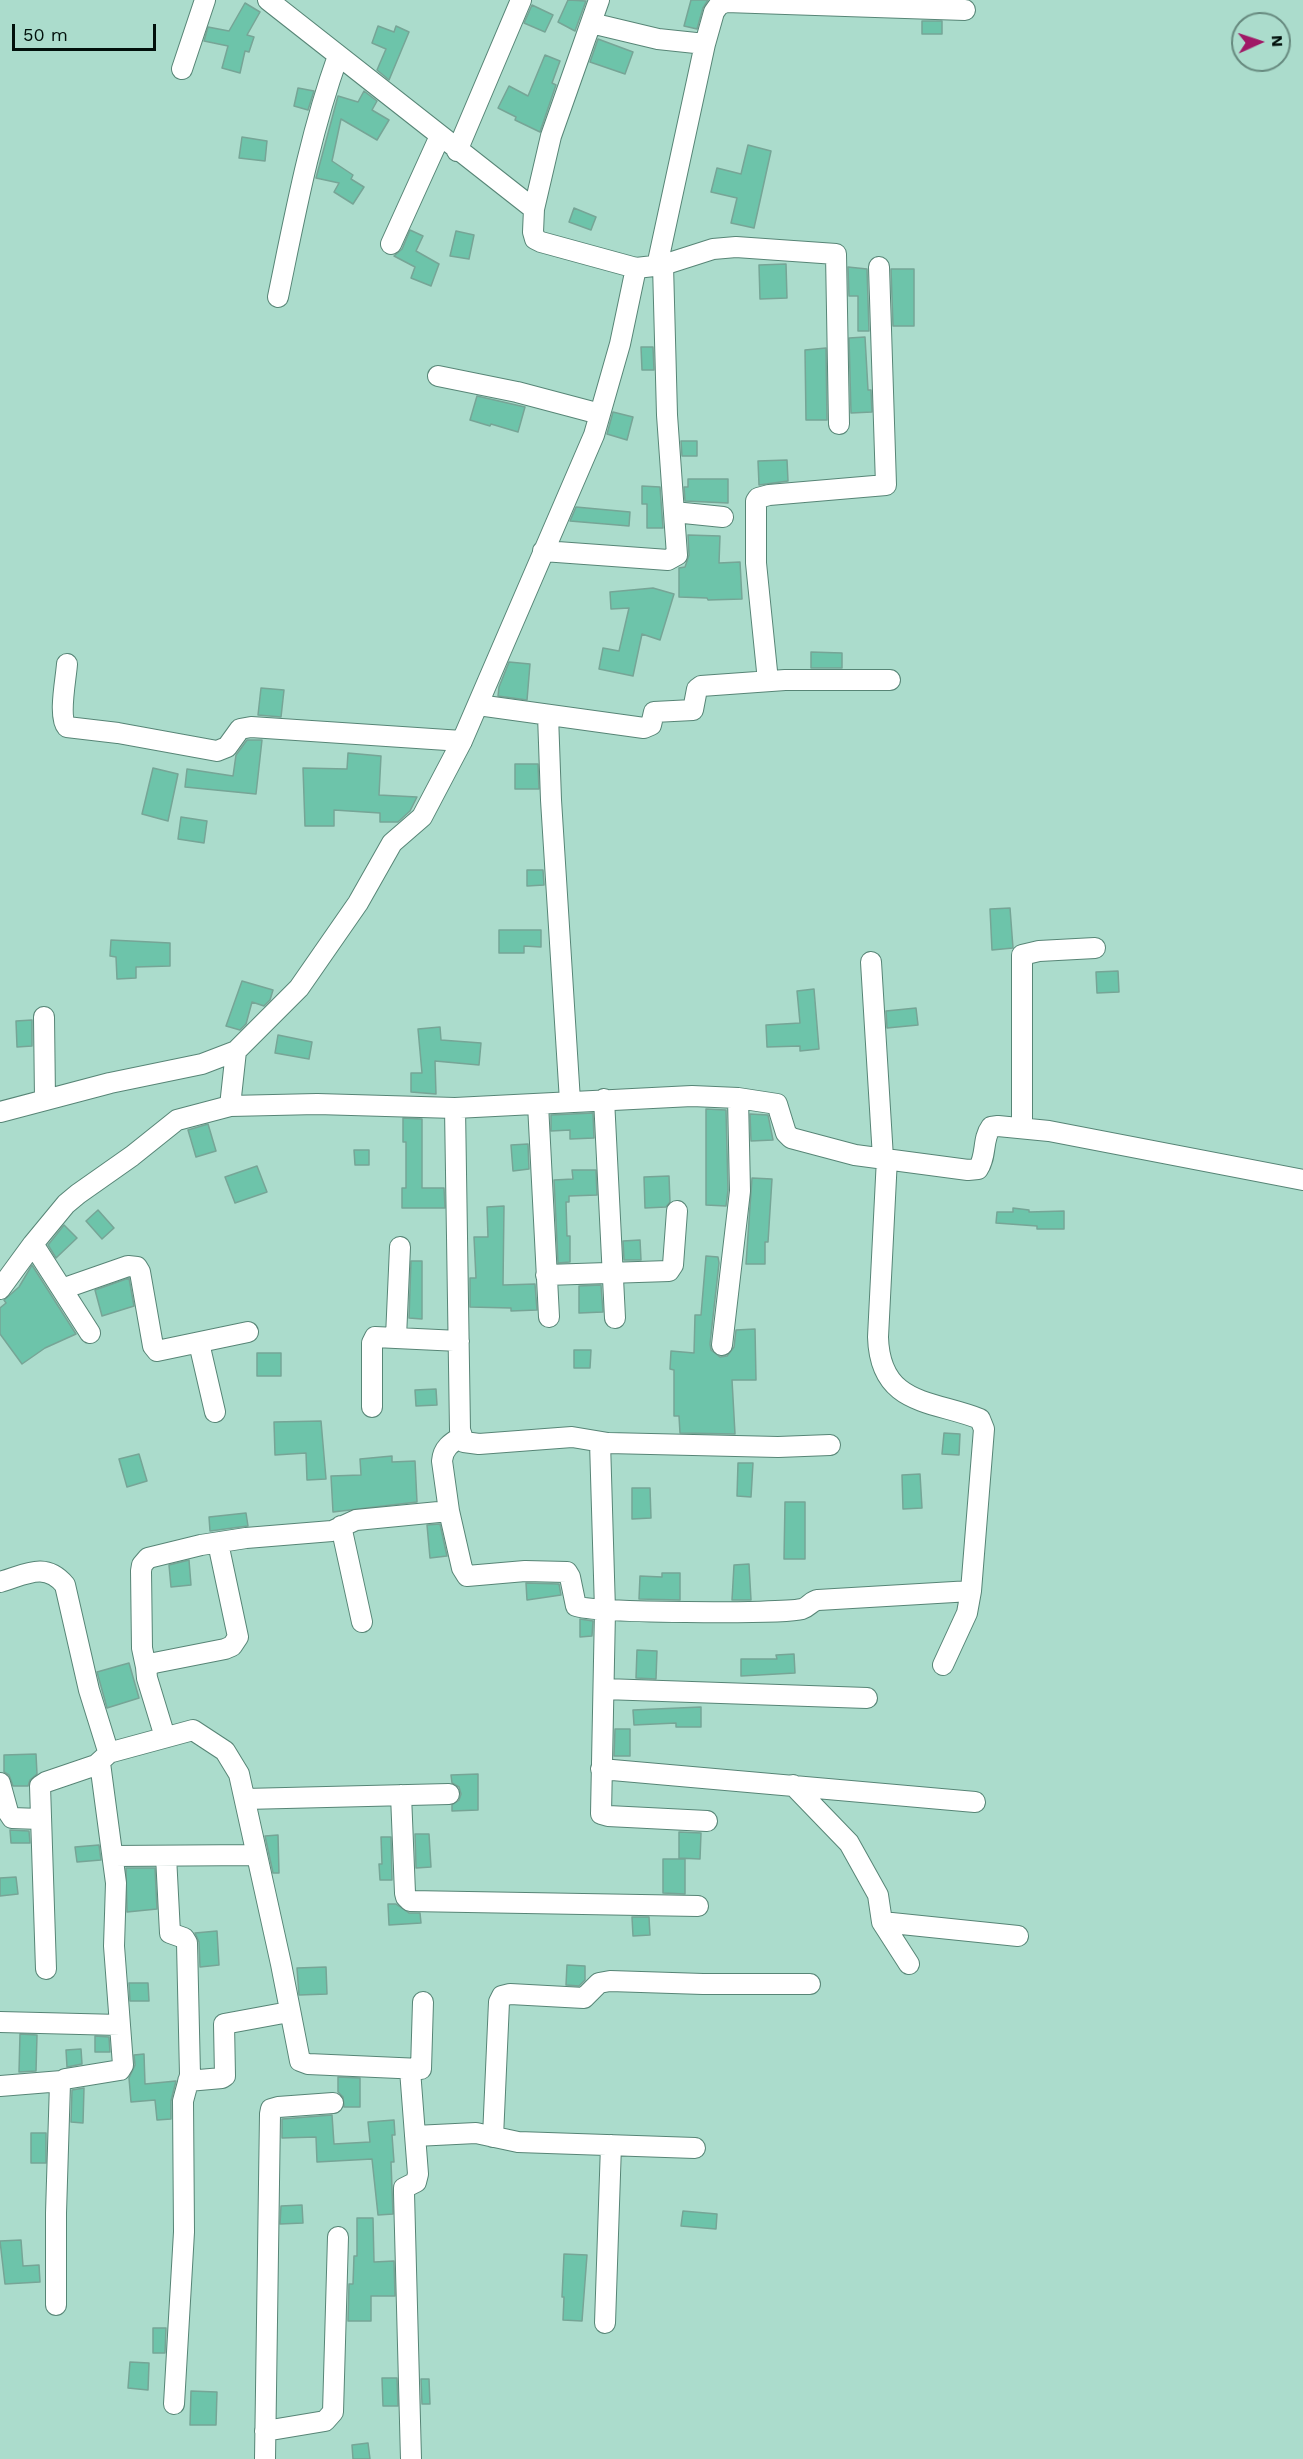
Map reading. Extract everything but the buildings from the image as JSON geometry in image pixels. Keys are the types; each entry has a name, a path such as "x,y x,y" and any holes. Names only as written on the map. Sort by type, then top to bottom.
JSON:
{"street":[{"path":"182,69 205,0"},
{"path":"268,0 418,116 457,151 534,209"},
{"path":"457,151 521,0"},
{"path":"599,0 551,136 534,209 535,238 636,268 660,265 713,249 736,247 836,254 839,424"},
{"path":"543,551 668,560 677,555 660,265 705,44 714,12 719,5 726,3 965,10"},
{"path":"591,23 658,39 705,44"},
{"path":"278,297 309,148 320,106 338,56"},
{"path":"391,244 440,136"},
{"path":"768,681 756,563 756,501 758,498 769,495 886,485 879,267"},
{"path":"0,1112 110,1083 202,1064 236,1051 299,988 358,903 392,843 422,817 462,741 594,435 630,303 636,268"},
{"path":"438,376 517,392 600,414"},
{"path":"674,512 723,517"},
{"path":"67,664 63,722 67,728 118,733 217,751 227,747 240,729 251,727 462,741"},
{"path":"478,705 644,728 651,725 654,712 693,710 698,687 768,681 890,680"},
{"path":"548,715 551,800 570,1101"},
{"path":"1022,1128 1022,955 1039,951 1095,948"},
{"path":"871,962 885,1158 879,1357 887,1374 903,1392 915,1400 974,1417 983,1423 971,1591 967,1613 943,1665"},
{"path":"44,1017 45,1100"},
{"path":"231,1106 236,1051"},
{"path":"0,1289 66,1204 177,1120 231,1106 317,1104 455,1108 604,1099 692,1096 738,1098 777,1104 786,1133 791,1138 855,1155 968,1170 978,1169 983,1162 987,1133 991,1127 1022,1128 1049,1131 1303,1180"},
{"path":"722,1345 740,1191 738,1098"},
{"path":"604,1099 615,1318"},
{"path":"538,1104 549,1317"},
{"path":"455,1108 461,1437 464,1442 479,1444 572,1437 600,1442 778,1447 830,1445"},
{"path":"546,1275 669,1271 673,1265 677,1210"},
{"path":"33,1244 90,1333"},
{"path":"396,1337 400,1247"},
{"path":"62,1289 128,1266 136,1267 140,1272 154,1350 162,1352 248,1332"},
{"path":"372,1407 372,1339 379,1336 459,1341"},
{"path":"199,1343 215,1412"},
{"path":"461,1437 447,1446 442,1454 449,1511 462,1568 467,1576 567,1572 576,1606 581,1609 606,1610 721,1612 802,1609 818,1600 971,1591"},
{"path":"600,1442 606,1610 601,1814 603,1816 707,1821"},
{"path":"165,1737 147,1678 142,1648 141,1571 144,1561 159,1555 218,1543 322,1533 356,1520 449,1511"},
{"path":"341,1526 362,1622"},
{"path":"146,1667 154,1663 225,1649 236,1642 238,1628 218,1543"},
{"path":"0,1582 38,1571 47,1571 57,1576 65,1585 89,1690 106,1750 117,1898 114,1946 122,2069 62,2081 0,2086"},
{"path":"603,1689 867,1698"},
{"path":"46,1969 39,1792 43,1783 105,1757 165,1737 195,1731 225,1751 239,1774 281,1964 298,2058 303,2063 418,2070 422,2067 423,2002"},
{"path":"601,1769 975,1802"},
{"path":"0,1783 8,1812 12,1818 40,1818"},
{"path":"794,1785 849,1843 878,1895 882,1922 909,1964"},
{"path":"245,1799 448,1794"},
{"path":"401,1795 405,1893 410,1901 698,1906"},
{"path":"113,1856 257,1855"},
{"path":"166,1856 169,1931 171,1934 184,1938 187,1943 190,2055 189,2082 183,2101 184,2232 174,2404"},
{"path":"882,1922 1018,1936"},
{"path":"494,2137 499,2002 502,1996 510,1994 584,1998 599,1983 610,1981 810,1984"},
{"path":"189,2082 225,2076 224,2024 289,2012"},
{"path":"0,2022 120,2025"},
{"path":"410,2070 418,2179 405,2187 404,2193 411,2459"},
{"path":"56,2305 58,2089 62,2081"},
{"path":"265,2459 270,2114 271,2109 278,2107 333,2103"},
{"path":"415,2136 468,2133 518,2142 695,2148"},
{"path":"605,2323 611,2145"},
{"path":"265,2431 325,2421 333,2412 338,2237"}]}
